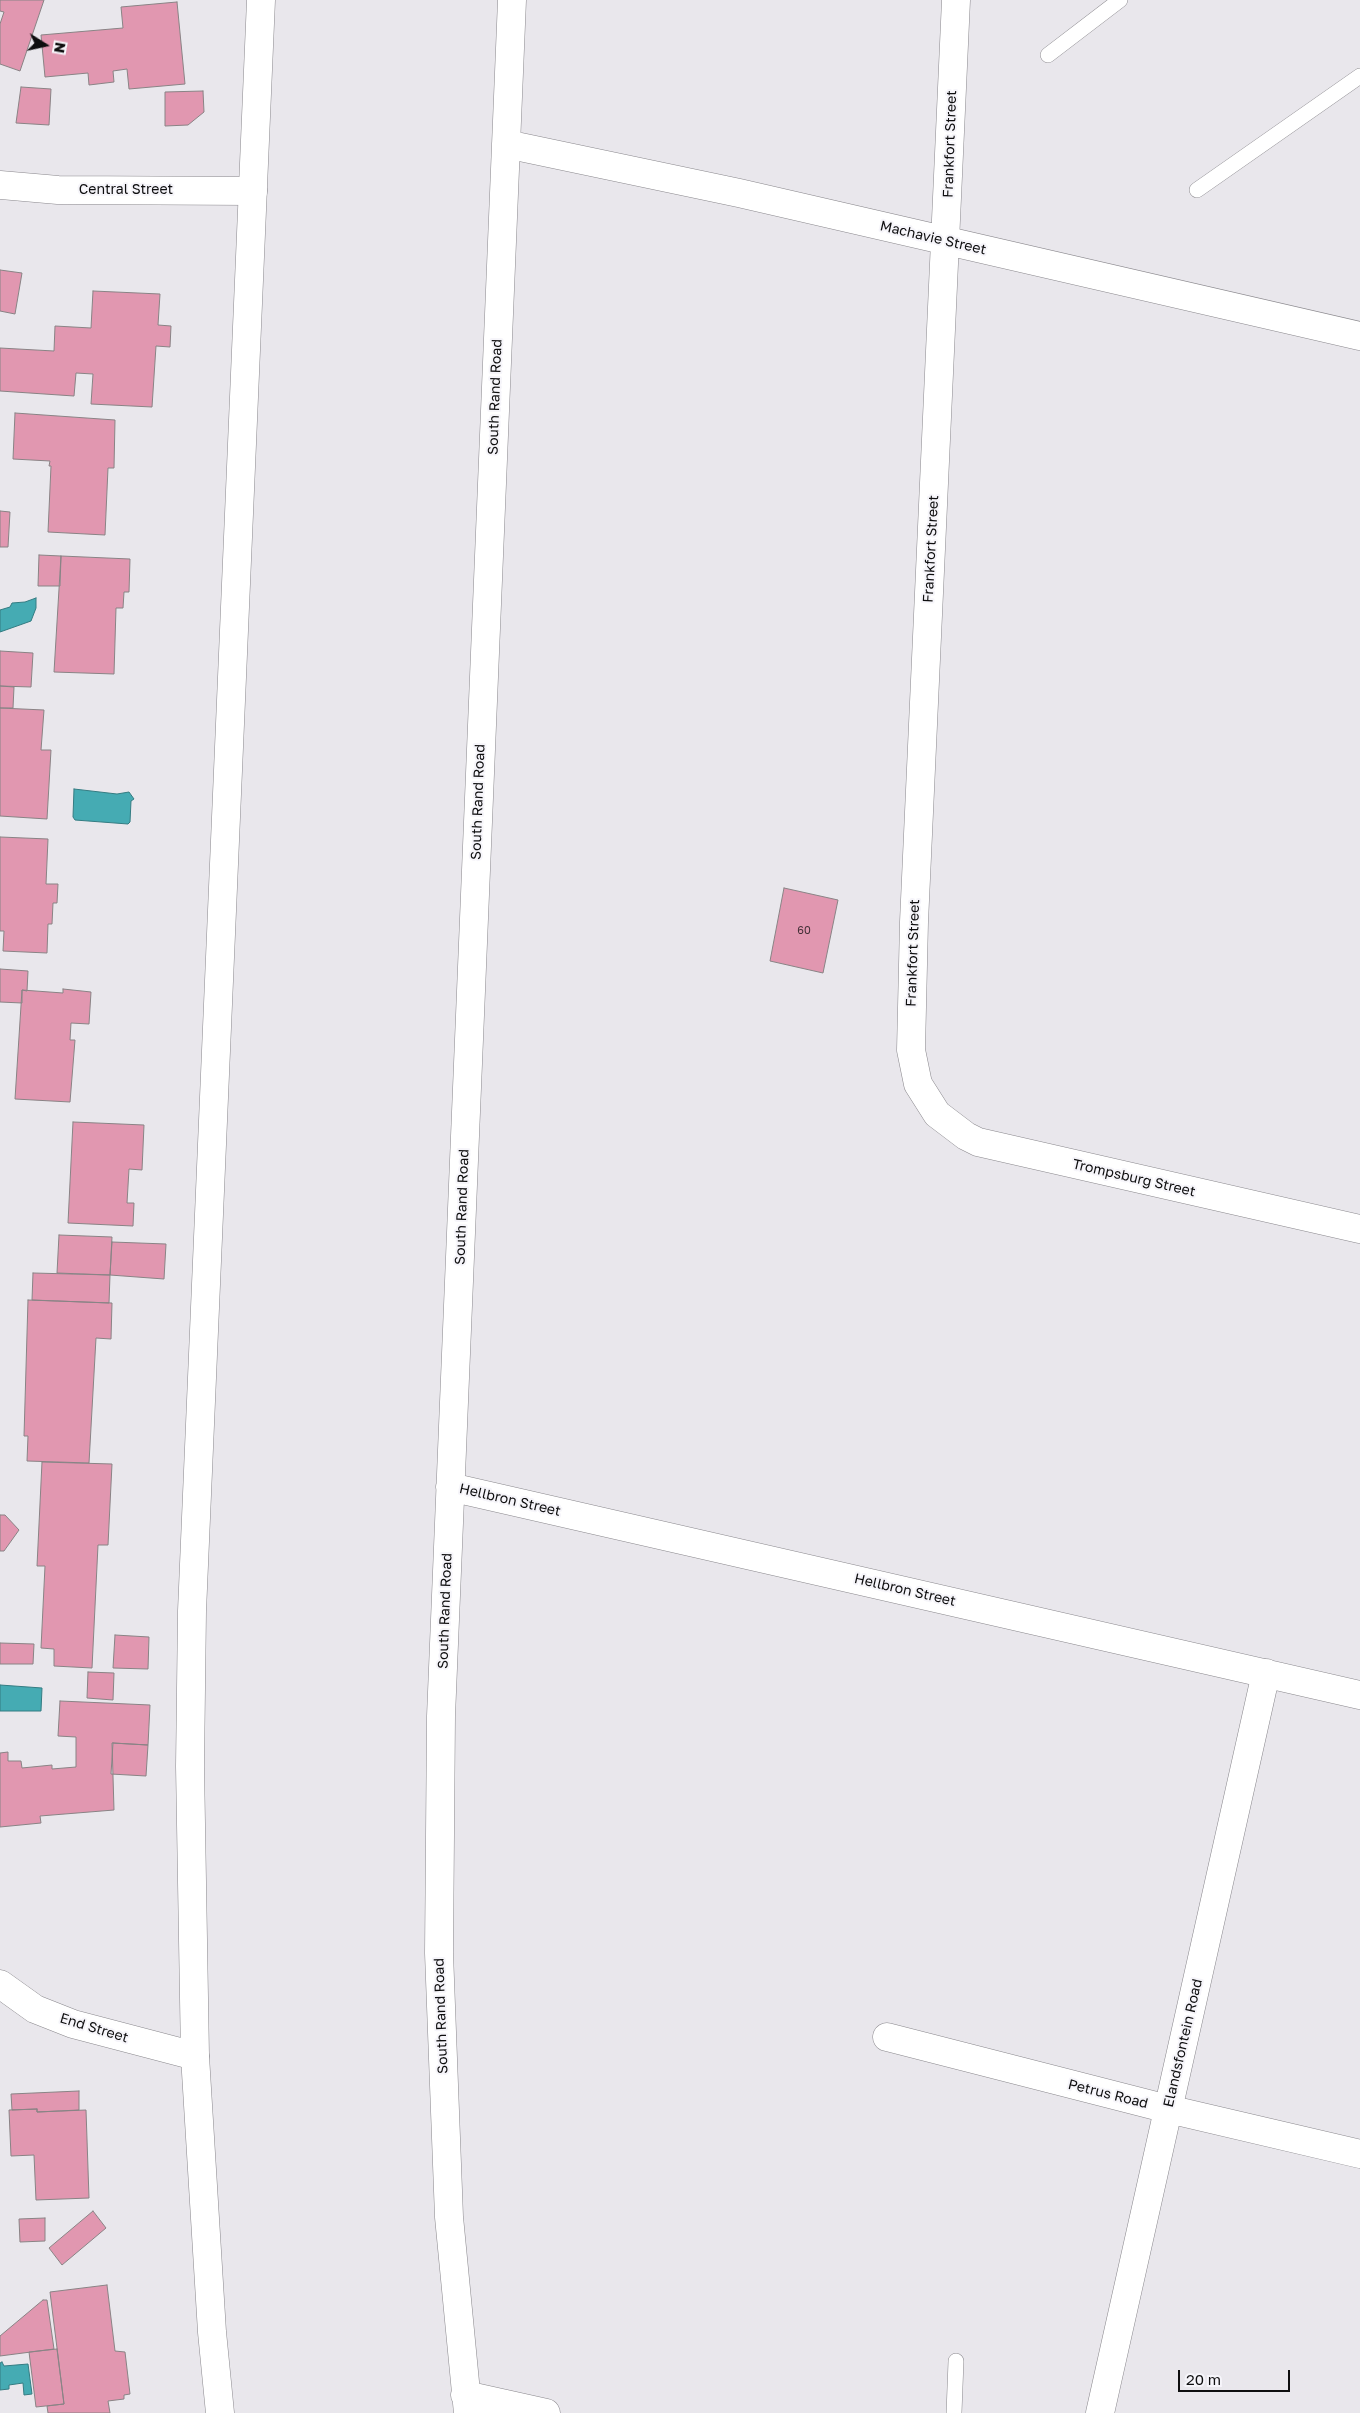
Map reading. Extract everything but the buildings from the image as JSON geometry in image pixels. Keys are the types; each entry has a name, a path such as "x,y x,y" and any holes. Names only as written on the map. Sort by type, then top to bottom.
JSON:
{"street":[{"path":"220,2413 212,2332 195,2056 190,1766 192,1611 261,0"},
{"name":"South Rand Road","path":"467,2404 449,2217 439,1953 441,1716 512,0"},
{"name":"Frankfort Street","path":"924,1095 918,1084 911,1050 911,1011 956,0"},
{"name":"Machavie Street","path":"506,144 739,194 1360,336"},
{"name":"Central Street","path":"0,185 58,190 253,191"},
{"name":"Trompsburg Street","path":"924,1095 946,1122 978,1142 1360,1229"},
{"name":"Hellbron Street","path":"450,1487 1360,1694"},
{"name":"Elandsfontein Road","path":"1100,2413 1266,1673"},
{"name":"End Street","path":"0,1984 35,2009 73,2024 195,2056"},
{"name":"Petrus Road","path":"887,2037 1168,2109 1360,2154"},
{"path":"467,2404 546,2413"}],"lane":[{"path":"1048,55 1120,0"},
{"path":"1198,190 1360,76"},
{"path":"954,2413 956,2361"}],"water":[{"path":"36,598 36,608 31,621 0,632 0,610 10,607 12,603 25,602"},
{"path":"74,789 117,794 129,792 134,799 131,801 130,822 128,824 75,820 73,817"},
{"path":"0,1685 42,1688 41,1711 0,1711"},
{"path":"2,2362 4,2366 28,2364 32,2394 24,2395 23,2383 9,2385 9,2389 0,2390 0,2363"}]}
